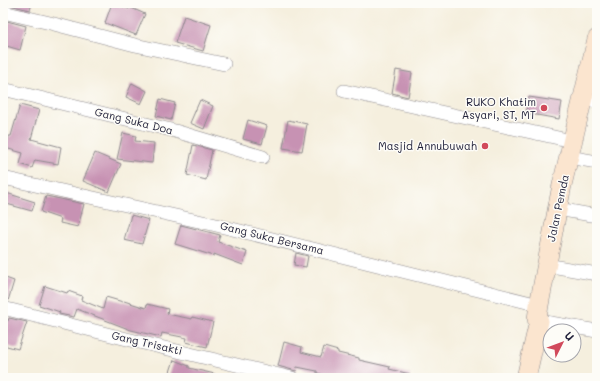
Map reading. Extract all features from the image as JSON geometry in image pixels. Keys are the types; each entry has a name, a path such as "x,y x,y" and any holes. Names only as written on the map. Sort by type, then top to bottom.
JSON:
{"street":[{"path":"3,12 135,45 224,64"},
{"name":"Jalan Pemda","path":"526,378 539,313 546,265 571,149 590,100 597,42"},
{"name":"Gang Suka Doa","path":"3,89 175,131 263,157"},
{"path":"344,91 571,149 597,162"},
{"name":"Gang Suka Bersama","path":"3,178 212,224 539,313 597,331"},
{"path":"558,210 597,216"},
{"path":"546,265 597,274"},
{"name":"Gang Trisakti","path":"3,308 292,378"}],"building":[{"path":"5,3 32,3 30,10"},
{"path":"112,3 129,9 129,7 145,14 136,35 105,23"},
{"path":"184,16 211,25 203,51 175,43"},
{"path":"3,20 26,26 20,50 3,45"},
{"path":"396,70 412,73 408,97 392,93"},
{"path":"132,83 147,91 141,104 126,97"},
{"name":"RUKO Khatim Asyari, ST, MT","path":"529,97 562,102 559,119 526,113"},
{"path":"160,99 175,103 171,120 156,116"},
{"path":"200,100 213,106 204,129 190,123"},
{"path":"20,105 39,110 31,139 61,147 58,164 35,160 32,168 20,164 23,153 5,148 9,136 11,136"},
{"path":"248,120 267,126 262,144 243,139"},
{"path":"288,120 307,124 302,151 283,148"},
{"path":"123,133 136,136 135,141 154,143 152,163 117,159"},
{"path":"193,145 212,150 206,180 187,175"},
{"path":"95,153 121,164 109,192 83,181"},
{"path":"3,192 35,202 32,211 3,203"},
{"path":"46,196 84,204 78,227 60,223 61,219 41,212"},
{"path":"131,215 149,220 142,244 124,240"},
{"path":"181,225 220,235 218,242 247,252 243,265 214,254 214,256 175,244"},
{"path":"296,253 308,256 306,267 294,265"},
{"path":"3,277 14,281 8,301 3,300"},
{"path":"45,286 82,296 81,300 103,309 106,297 146,308 147,304 168,309 167,314 192,319 192,317 213,322 207,347 186,342 187,338 162,333 161,337 131,330 77,309 74,317 59,314 60,312 39,305"},
{"path":"9,318 27,322 18,349 3,345 3,319 8,321"},
{"path":"284,342 302,347 301,352 321,357 324,347 338,351 338,353 359,358 359,360 390,367 389,369 410,374 409,378 335,378 317,373 317,371 297,367 296,371 278,366"},
{"path":"174,360 189,366 189,368 215,374 214,378 168,378"}],"place":[{"name":"RUKO Khatim Asyari, ST, MT","path":"544,108"},
{"name":"Masjid Annubuwah","path":"485,146"}]}
